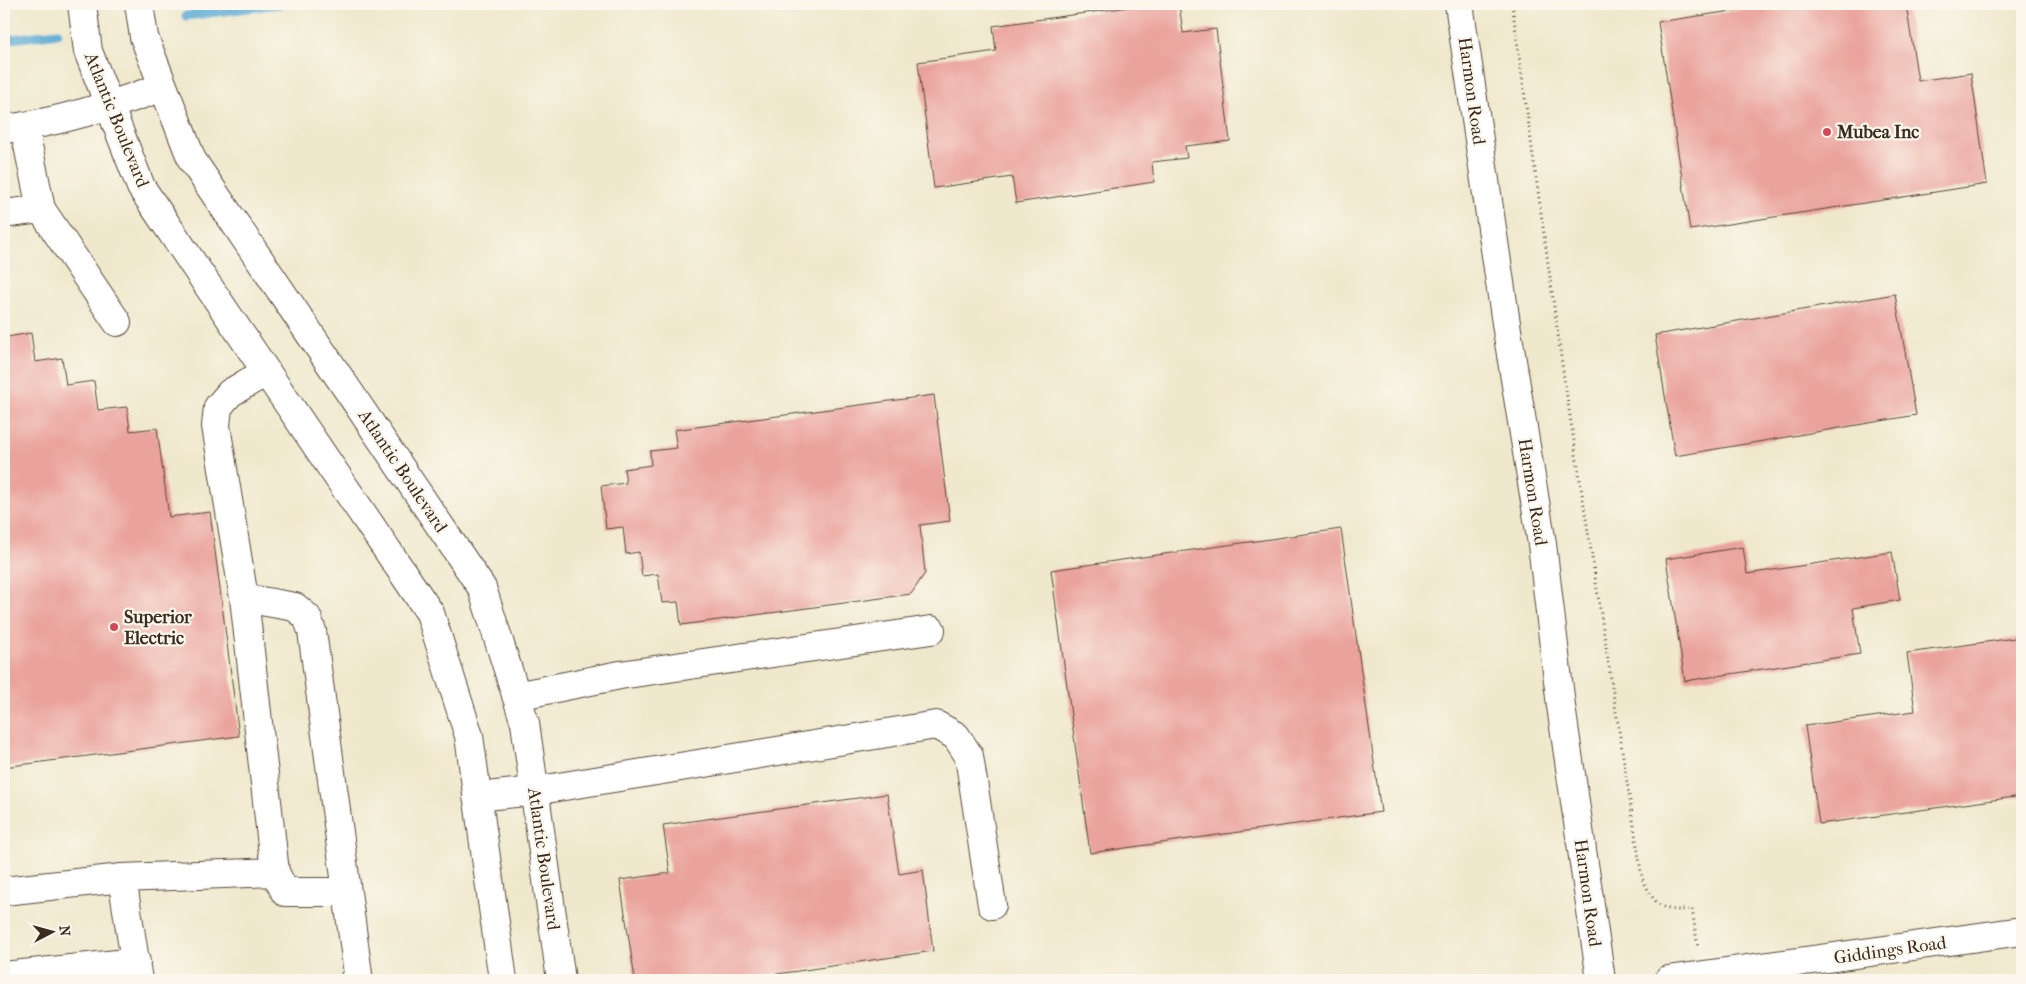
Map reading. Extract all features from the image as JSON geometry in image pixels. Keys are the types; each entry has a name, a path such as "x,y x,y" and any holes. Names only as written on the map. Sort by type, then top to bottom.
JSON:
{"street":[{"name":"Atlantic Boulevard","path":"82,4 88,51 141,187 430,613 469,736 503,980"},
{"name":"Atlantic Boulevard","path":"139,4 144,37 192,160 482,588 525,723 562,980"},
{"name":"Harmon Road","path":"1459,4 1507,330 1542,544 1561,706 1600,980"},
{"path":"117,322 41,209 14,128 109,106 163,87"},
{"path":"4,214 41,209"},
{"path":"266,372 230,393 218,407 216,426 244,598 275,872 285,892 346,892"},
{"path":"244,598 294,607 307,618 312,631 358,974 354,980"},
{"path":"516,696 620,676 931,630"},
{"path":"477,797 534,790 936,725 956,736 969,756 992,905"},
{"path":"4,891 122,878 275,872"},
{"path":"4,976 137,971 122,878"},
{"name":"Giddings Road","path":"1668,980 2022,931"}],"path":[{"path":"1512,4 1562,371 1642,878 1651,898 1662,907 1678,911 1692,909 1698,949"}],"building":[{"path":"1150,4 1179,4 1183,33 1216,29 1230,141 1185,146 1187,158 1152,162 1154,182 1016,203 1012,177 934,188 918,62 996,51 993,26"},
{"name":"Mubea Inc","path":"1779,4 1906,4 1918,81 1971,73 1987,184 1690,230 1658,22"},
{"path":"1895,294 1916,415 1675,456 1655,335"},
{"name":"Superior Electric","path":"4,318 7,337 31,333 35,362 62,358 66,385 94,381 98,410 127,407 130,431 157,428 169,517 210,512 239,736 4,767"},
{"path":"934,395 950,521 920,525 925,573 911,594 681,625 678,602 662,603 658,574 642,576 639,552 626,554 623,527 606,529 601,486 626,483 624,469 651,465 650,451 677,448 674,430"},
{"path":"1341,529 1381,812 1090,853 1051,570"},
{"path":"1743,547 1747,574 1892,552 1900,600 1853,608 1860,654 1685,681 1666,559"},
{"path":"2022,637 2022,796 1819,824 1805,726 1915,711 1907,653"},
{"path":"887,794 899,874 923,870 933,951 737,980 635,980 620,880 670,873 663,825"}],"waterway":[{"path":"186,16 280,4"},
{"path":"4,40 58,33"}],"place":[{"name":"Mubea Inc","path":"1827,132"},
{"name":"Superior Electric","path":"114,627"}]}
